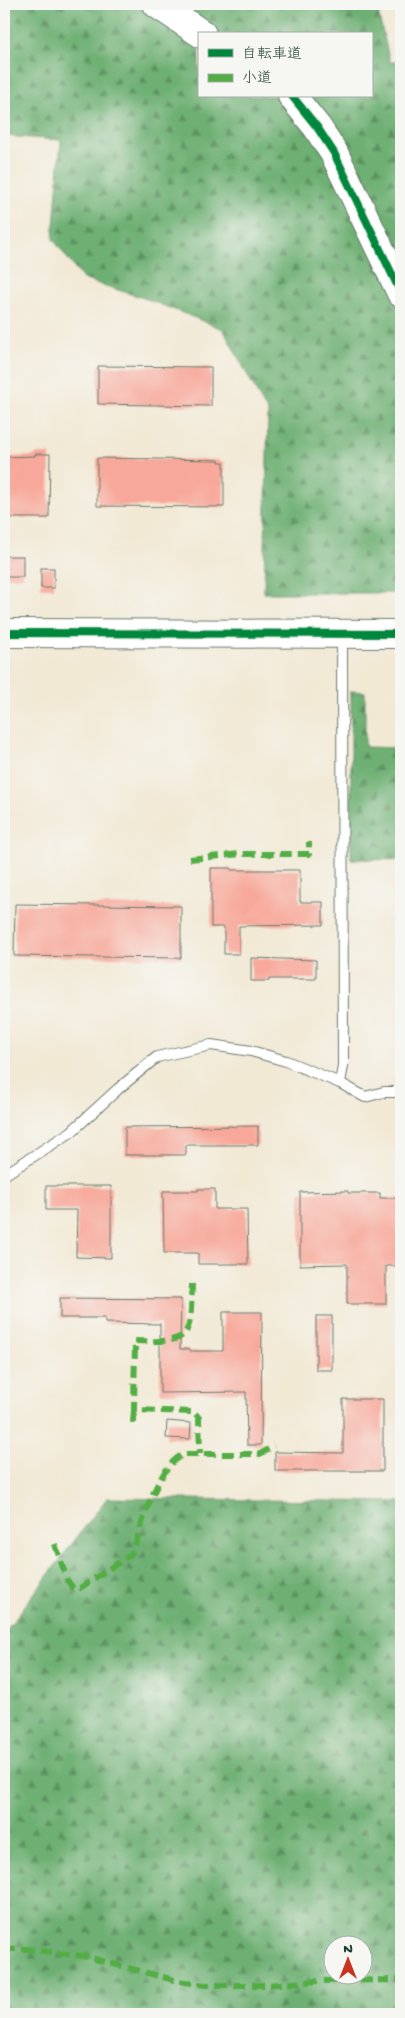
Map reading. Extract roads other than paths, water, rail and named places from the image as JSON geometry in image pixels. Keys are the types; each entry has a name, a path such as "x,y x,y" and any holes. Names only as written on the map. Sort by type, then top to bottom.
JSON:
{"street":[{"path":"156,4 199,32"},
{"path":"294,98 317,127 334,153 401,293"},
{"path":"4,633 401,634"}],"lane":[{"path":"340,1083 343,1066 342,634"},
{"path":"4,1175 70,1132 157,1057 211,1045 251,1051 286,1061 340,1083 365,1097 384,1092 401,1092"}]}
